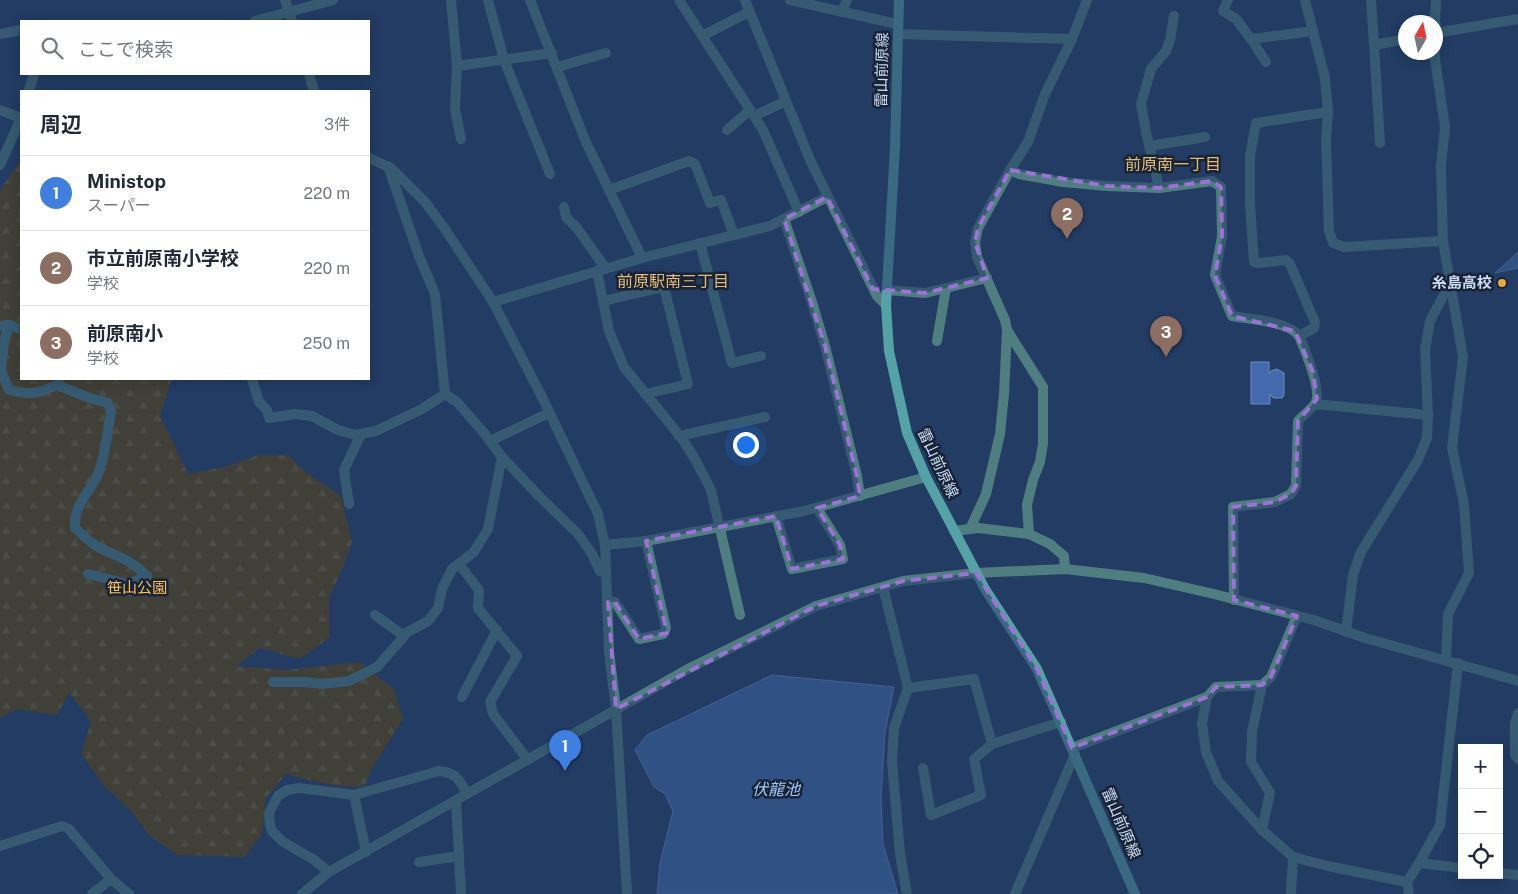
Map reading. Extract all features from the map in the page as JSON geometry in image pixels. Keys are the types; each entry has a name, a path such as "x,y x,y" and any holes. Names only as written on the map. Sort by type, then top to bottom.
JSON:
{"main road":[{"name":"雷山前原線","path":"899,0 895,147 886,305 890,351 907,433 926,477 984,589 1037,669 1135,894"}],"street":[{"path":"285,0 291,16"},
{"path":"262,20 291,16 333,0"},
{"path":"451,0 457,66 455,109 461,139"},
{"path":"488,0 504,60 550,174"},
{"path":"530,0 585,140 642,258"},
{"path":"679,0 763,130 799,212"},
{"path":"745,0 827,197 877,296 886,305"},
{"path":"790,0 842,12 898,29 1072,39"},
{"path":"842,12 847,0"},
{"path":"970,529 986,494 1000,434 1007,330 1005,320 977,257 975,242 978,228 1028,142 1045,94 1072,39 1086,0"},
{"path":"1228,0 1223,11 1236,19 1266,62"},
{"path":"1305,0 1325,78 1328,112 1326,139 1329,231 1333,243 1344,247 1443,241"},
{"path":"1371,0 1380,143"},
{"path":"1436,0 1436,15"},
{"path":"702,36 749,12"},
{"path":"1159,188 1142,104 1151,69 1166,51 1170,40 1174,16"},
{"path":"1443,32 1518,19"},
{"path":"0,34 20,30"},
{"path":"1251,39 1313,31"},
{"path":"1374,44 1398,40"},
{"path":"457,66 552,53"},
{"path":"557,67 606,53"},
{"path":"1435,60 1444,127 1441,166 1443,241 1463,357 1452,448 1464,504 1469,573 1448,614 1446,660"},
{"path":"29,90 34,75"},
{"path":"309,75 314,90"},
{"path":"727,130 752,113 786,101"},
{"path":"0,110 20,118"},
{"path":"1299,336 1314,328 1315,322 1290,264 1286,260 1254,262 1250,204 1250,156 1256,123 1328,112"},
{"path":"0,165 20,120"},
{"path":"1149,146 1206,137"},
{"path":"370,158 388,166 425,202 493,302 598,514 605,545 609,652 616,710 627,894"},
{"path":"609,190 689,161 695,164 710,203 721,200 734,235"},
{"path":"388,166 419,256 435,294 445,394"},
{"path":"1010,170 1019,174 1063,182 1107,186 1159,188 1212,181 1222,187 1222,236 1215,275 1232,316 1265,321 1295,331 1299,336 1313,372 1317,399 1315,404 1298,421 1296,486 1292,494 1275,502 1233,507 1234,600"},
{"path":"493,302 642,258 770,226 827,197"},
{"path":"564,207 566,217 577,228 602,270 603,301 609,331 624,367 679,436 696,461 711,490 740,615"},
{"path":"784,219 826,346 860,496"},
{"path":"700,243 732,363 761,356"},
{"path":"887,290 925,293 987,278"},
{"path":"1346,632 1353,575 1360,552 1418,460 1427,438 1428,414 1425,350 1430,321 1450,283"},
{"path":"603,301 664,287 688,384 645,394"},
{"path":"937,341 946,288"},
{"path":"20,329 4,326 2,370 8,390 26,394 43,391 57,385 108,403 112,412 98,474 76,509 75,528 89,541 128,560 147,576 128,584 88,574"},
{"path":"1007,330 1042,387 1043,443 1040,462 1027,505 1029,534"},
{"path":"252,380 259,402 267,410 269,418 295,414 312,416 338,430 356,435 376,431 422,409 445,394"},
{"path":"445,394 457,402 502,457 538,496 578,534 592,554 600,572 606,572"},
{"path":"1315,404 1428,414"},
{"path":"490,441 549,413"},
{"path":"679,436 765,417"},
{"path":"349,504 344,470 361,434"},
{"path":"273,682 322,684 348,681 377,666 406,633 428,621 438,608 442,590 452,569 474,552 488,529 502,457"},
{"path":"605,545 646,541 817,508 926,477"},
{"path":"776,516 792,569 843,560 840,545 817,508"},
{"path":"954,531 978,528 1029,534 1050,544 1064,556 1065,569"},
{"path":"608,602 615,602 639,639 662,634 666,628 646,541"},
{"path":"459,564 479,590 478,608 517,656 490,702 493,714 528,760"},
{"path":"302,894 329,872 686,670 816,606 903,581 976,572 1065,569 1144,578 1297,616 1365,638 1518,681"},
{"path":"883,587 908,688 894,728 892,761 900,854 907,894"},
{"path":"375,615 404,636"},
{"path":"1262,830 1270,793 1251,762 1252,732 1262,685 1271,677 1297,616"},
{"path":"462,697 497,630"},
{"path":"1410,894 1407,882 1440,825 1458,663"},
{"path":"908,688 974,680 992,744"},
{"path":"1014,894 1074,751 1207,697 1216,687 1262,685"},
{"path":"1207,697 1202,723 1206,752 1215,774 1218,781 1262,830 1293,857 1407,882"},
{"path":"1518,713 1515,724 1516,755 1518,759"},
{"path":"923,768 931,815 981,795 974,759 992,744 1061,722"},
{"path":"329,872 272,831 269,820 271,809 278,796 287,790 305,788 354,795 439,771 452,773 456,776 467,794"},
{"path":"354,795 366,852"},
{"path":"456,801 461,894"},
{"path":"0,846 62,826 69,829 110,879 129,894"},
{"path":"419,862 459,856"},
{"path":"1291,894 1293,857"},
{"path":"1419,863 1458,868"},
{"path":"1503,873 1518,875"},
{"path":"92,894 110,879"}],"highlighted area":[{"path":"1010,170 1107,186 1159,188 1212,181 1221,187 1222,236 1215,275 1232,316 1295,331 1313,372 1317,399 1298,421 1296,486 1291,494 1275,502 1233,507 1234,600 1297,616 1271,677 1262,685 1216,687 1207,697 1072,748 1037,669 976,573 903,581 816,606 616,709 608,602 615,602 639,639 667,633 646,541 776,516 792,569 843,559 840,545 817,508 860,496 857,476 825,346 784,219 827,197 873,289 925,293 987,278 975,242 978,228"}],"green space":[{"name":"笹山公園","path":"20,161 20,380 172,380 160,415 188,474 224,467 259,455 288,455 307,473 341,496 352,542 329,598 330,637 300,659 260,648 237,666 287,670 359,662 394,689 403,719 371,770 365,786 355,787 315,782 286,774 266,798 262,834 245,857 178,855 150,836 130,810 105,787 81,754 91,721 69,693 57,715 16,709 0,718 0,190"}],"water":[{"path":"1518,252 1518,268 1495,273"},
{"path":"1251,362 1269,362 1269,374 1277,369 1284,373 1284,395 1282,398 1273,398 1270,394 1270,404 1251,404"},
{"name":"伏龍池","path":"772,675 894,687 885,732 881,800 883,844 898,894 657,894 660,863 673,811 665,794 654,787 635,750 647,735"}],"place":[{"name":"市立前原南小学校","path":"1067,239"},
{"name":"糸島高校","path":"1502,283"},
{"name":"前原南小","path":"1166,357"},
{"name":"Ministop","path":"565,771"}],"district":[{"name":"前原南一丁目","path":"1173,164"},
{"name":"前原駅南三丁目","path":"673,281"}]}
